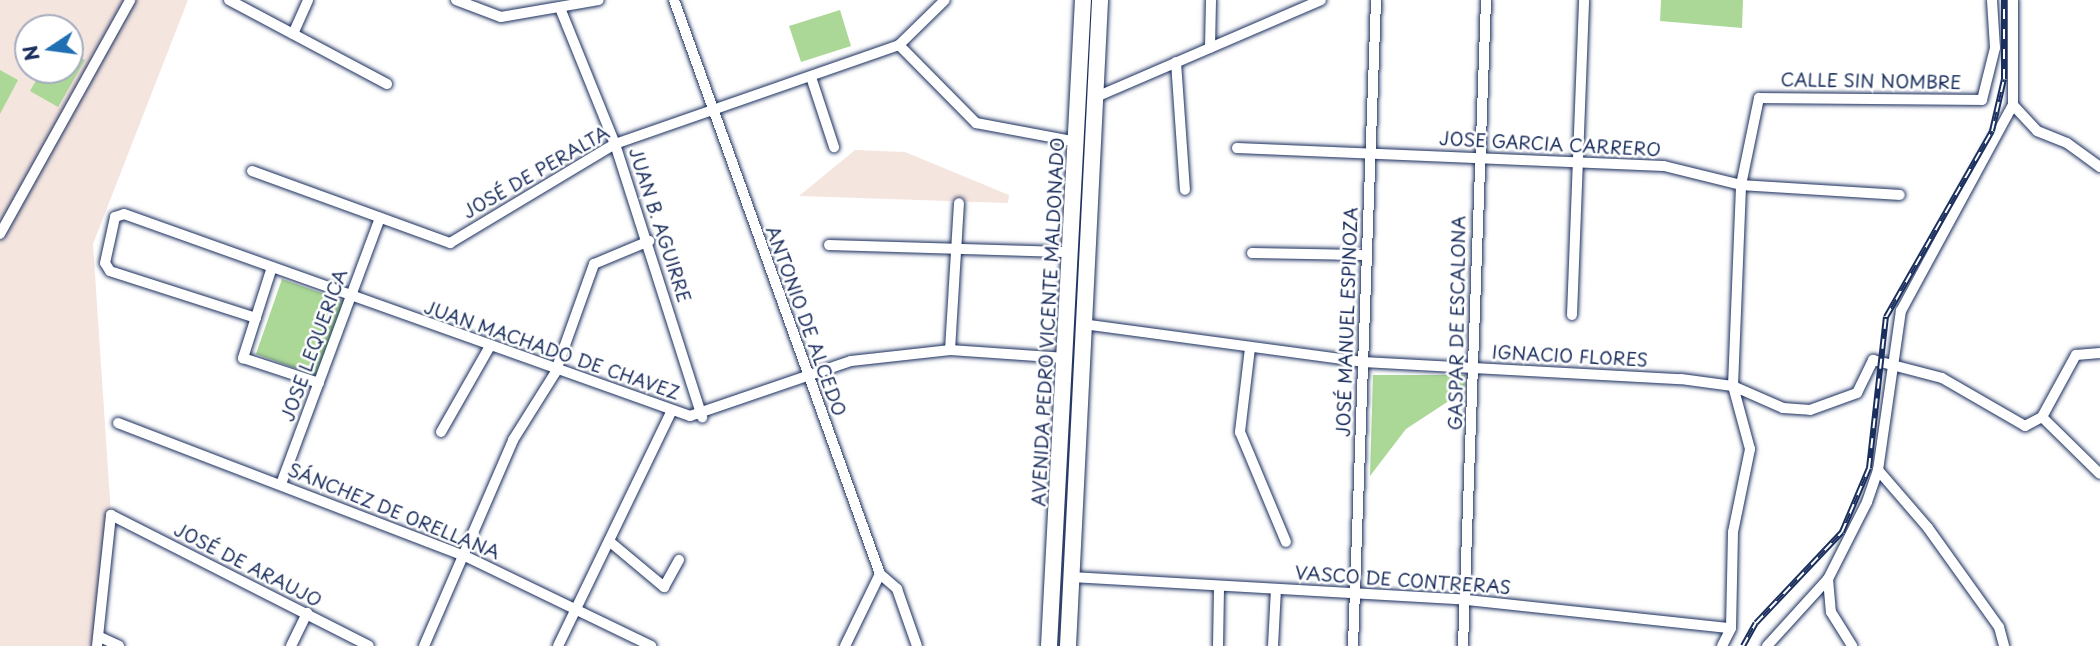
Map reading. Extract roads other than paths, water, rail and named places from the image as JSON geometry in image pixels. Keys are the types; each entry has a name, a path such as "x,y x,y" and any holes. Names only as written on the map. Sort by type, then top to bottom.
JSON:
{"main road":[{"name":"AVENIDA PEDRO VICENTE MALDONADO","path":"1049,646 1078,142 1083,0"},
{"name":"AVENIDA PEDRO VICENTE MALDONADO","path":"1068,646 1100,0"}],"street":[{"path":"0,234 130,0"},
{"path":"229,0 387,84"},
{"path":"293,34 307,0"},
{"path":"456,0 501,17 599,0"},
{"name":"ANTONIO DE ALCEDO","path":"674,0 806,375 880,574 897,589 917,646"},
{"name":"JOSÉ DE PERALTA","path":"252,170 450,243 615,144 899,45 945,0"},
{"path":"1210,48 1211,0"},
{"path":"1096,96 1321,0"},
{"name":"JOSÉ MANUEL ESPINOZA","path":"1353,646 1376,0"},
{"name":"GASPAR DE ESCALONA","path":"1463,646 1467,600 1478,157 1486,0"},
{"path":"1572,315 1581,164 1584,0"},
{"name":"CALLE SIN NOMBRE","path":"1741,185 1759,98 1982,100 1995,48 1992,0"},
{"path":"1767,646 1828,579 1878,470 1890,365 1901,311 2013,105 2018,34 2013,0"},
{"name":"JUAN B. AGUIRRE","path":"560,8 615,144 649,241 702,417"},
{"path":"899,45 976,123 1078,142"},
{"path":"1176,62 1185,190"},
{"path":"811,77 834,147"},
{"path":"2013,105 2037,131 2100,167"},
{"name":"JOSE GARCIA CARRERO","path":"1237,148 1370,151 1581,164 1664,166 1741,185 1900,195"},
{"path":"1722,646 1731,628 1733,532 1750,449 1733,386 1741,185"},
{"path":"950,350 959,203"},
{"name":"JUAN MACHADO DE CHAVEZ","path":"256,318 110,271 105,263 118,215 272,267 555,373 671,412 702,417"},
{"name":"JOSE LEQUERICA","path":"281,484 380,218"},
{"path":"425,646 466,556 513,440 555,373 594,264 649,241"},
{"path":"829,245 1072,252"},
{"path":"1252,253 1367,255"},
{"path":"272,267 243,358 319,383"},
{"name":"IGNACIO FLORES","path":"1083,324 1363,362 1733,386 1783,408 1811,410 1857,393 1873,360 1890,365"},
{"path":"441,432 489,348"},
{"path":"1250,348 1241,432 1286,542"},
{"path":"1890,365 1942,378 2015,424 2042,417 2076,355 2087,349 2100,353"},
{"path":"702,417 806,375 851,361 950,350 1066,358"},
{"path":"558,646 671,412"},
{"path":"2042,417 2100,474"},
{"name":"SÁNCHEZ DE ORELLANA","path":"118,424 466,556 651,646"},
{"path":"1878,470 1928,528 1999,627 2004,646"},
{"name":"JOSÉ DE ARAUJO","path":"98,641 111,515 369,646"},
{"path":"609,541 664,587 679,560"},
{"path":"845,646 880,574"},
{"name":"VASCO DE CONTRERAS","path":"1072,577 1467,600 1731,628"},
{"path":"1828,579 1831,612 1852,646"},
{"path":"1218,646 1219,586"},
{"path":"1273,646 1276,589"},
{"path":"291,646 307,614"},
{"path":"98,641 119,646"}],"railway":[{"path":"1743,646 1756,623 1842,532 1869,468 1886,317 1992,131 2004,79 2004,0"}]}
